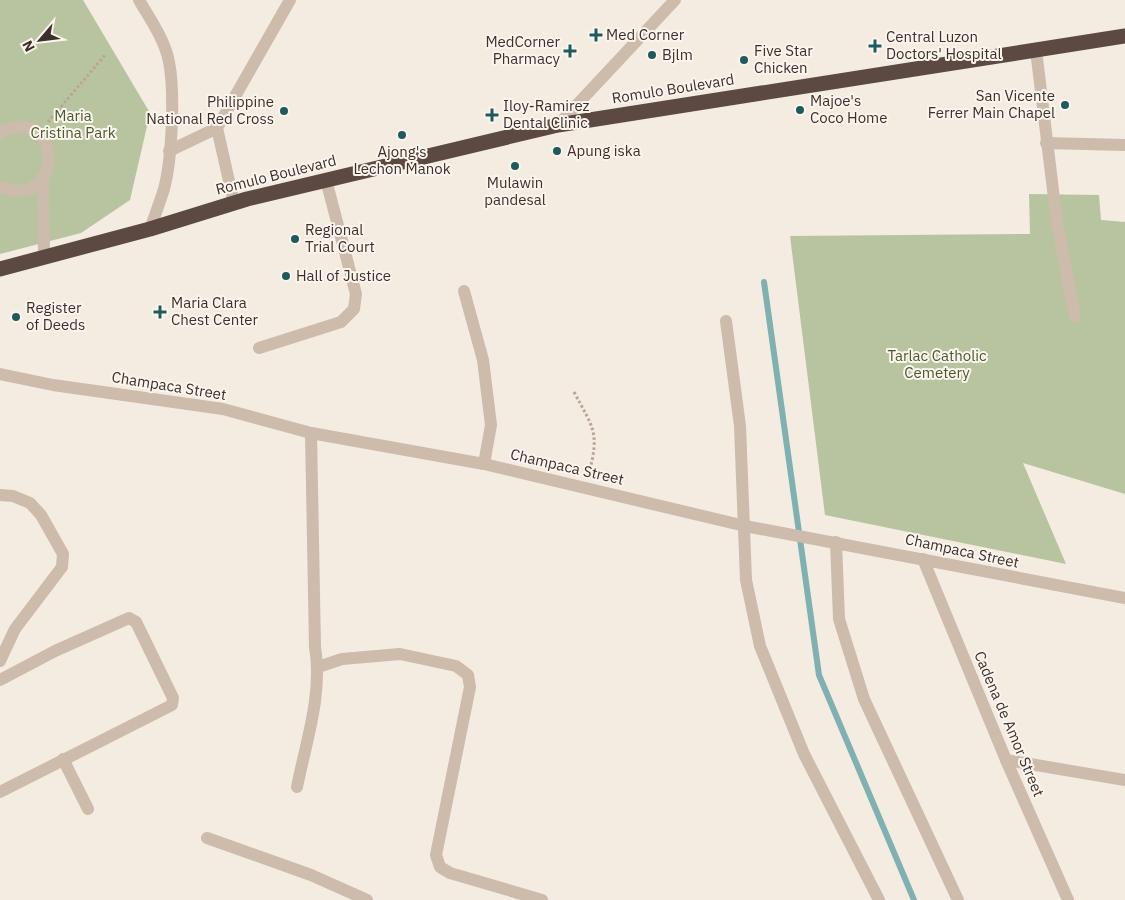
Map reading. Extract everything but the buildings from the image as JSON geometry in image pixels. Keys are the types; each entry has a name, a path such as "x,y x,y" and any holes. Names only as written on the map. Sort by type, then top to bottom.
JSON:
{"highway":[{"name":"Romulo Boulevard","path":"0,269 150,229 234,203 558,125 1125,36"}],"street":[{"path":"139,0 162,41 169,62 172,109 164,188 150,229"},
{"path":"169,152 217,128 290,0"},
{"path":"558,125 675,0"},
{"path":"1036,50 1057,223 1075,316"},
{"path":"217,128 234,203"},
{"path":"0,133 7,129 28,129 37,134 46,143 50,156 43,177 29,188 19,192 0,187"},
{"path":"1046,143 1125,145"},
{"path":"43,177 44,258"},
{"path":"260,348 341,322 354,309 356,294 326,180"},
{"path":"464,291 483,360 491,424 484,464"},
{"path":"726,321 740,426 749,526 746,580 760,646 804,754 879,900"},
{"name":"Champaca Street","path":"0,374 52,385 223,409 311,433 484,464 749,526 1125,598"},
{"path":"297,787 317,688 318,667 315,647 311,433"},
{"path":"0,495 13,496 30,503 41,515 63,554 62,567 16,629 0,661"},
{"path":"831,542 839,619 864,699 958,900"},
{"name":"Cadena de Amor Street","path":"923,559 1006,760 1068,900"},
{"path":"0,680 55,651 129,618 136,622 173,698 172,705 0,792"},
{"path":"318,667 342,659 400,654 456,666 468,675 470,687 436,855 440,868 450,873 542,900"},
{"path":"64,759 88,809"},
{"path":"1006,760 1125,780"},
{"path":"207,838 311,875 367,900"}],"path":[{"path":"37,134 106,54"},
{"path":"574,392 590,421 596,444 584,488"}],"green space":[{"name":"Maria Cristina Park","path":"0,0 83,0 150,113 130,200 81,233 0,254"},
{"name":"Tarlac Catholic Cemetery","path":"1029,194 1099,195 1101,220 1125,222 1125,494 1023,463 1066,564 825,515 790,236 1030,234"}],"waterway":[{"path":"764,282 819,675 914,900"}],"place":[{"name":"Med Corner","path":"596,35"},
{"name":"Central Luzon Doctors' Hospital","path":"875,46"},
{"name":"MedCorner Pharmacy","path":"570,51"},
{"name":"Bjlm","path":"652,55"},
{"name":"Five Star Chicken","path":"744,60"},
{"name":"San Vicente Ferrer Main Chapel","path":"1065,105"},
{"name":"Majoe's Coco Home","path":"800,110"},
{"name":"Philippine National Red Cross","path":"284,111"},
{"name":"Iloy-Ramirez Dental Clinic","path":"492,115"},
{"name":"Ajong's Lechon Manok","path":"402,135"},
{"name":"Apung iska","path":"557,151"},
{"name":"Mulawin pandesal","path":"515,166"},
{"name":"Regional Trial Court","path":"295,239"},
{"name":"Hall of Justice","path":"286,276"},
{"name":"Maria Clara Chest Center","path":"160,312"},
{"name":"Register of Deeds","path":"16,317"}]}
